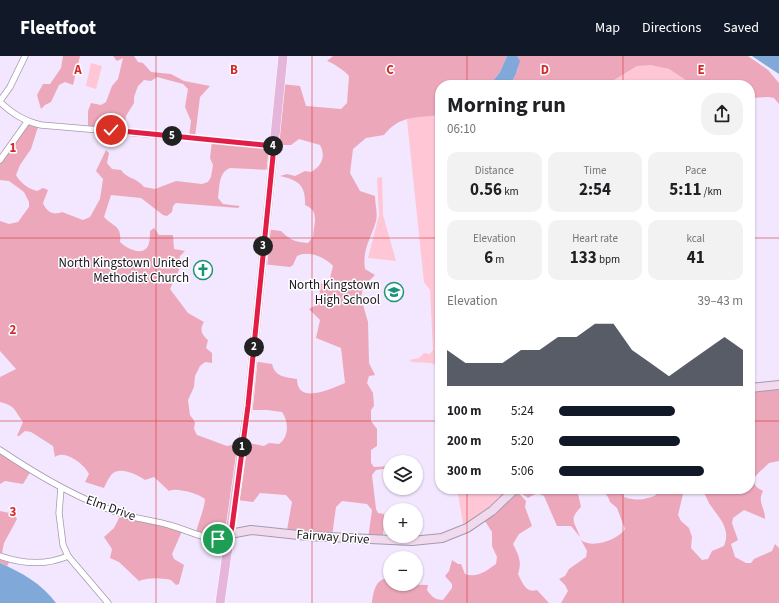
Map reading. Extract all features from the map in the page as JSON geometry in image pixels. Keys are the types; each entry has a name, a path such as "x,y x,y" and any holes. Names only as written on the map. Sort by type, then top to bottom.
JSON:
{"main road":[{"path":"220,603 248,406 283,56"}],"street":[{"path":"25,56 10,88 0,102 12,113 27,122 41,125 274,146"},
{"path":"0,160 27,122"},
{"path":"755,387 779,385"},
{"name":"Elm Drive","path":"0,450 61,488 120,514 170,525 211,538 221,538 230,534"},
{"path":"61,488 59,499 60,530 63,545 68,556 108,603"},
{"name":"Fairway Drive","path":"230,534 251,530 308,536 412,542 442,538 466,528 492,511 510,494"},
{"path":"0,556 19,562 46,563 68,556"}],"shaded area":[{"path":"63,56 80,56 73,85 65,82 59,85 51,102 41,109 37,95 43,84 50,84 61,68"},
{"path":"113,56 134,56 138,62 143,63 151,72 171,74 184,81 210,86 200,97 195,137 189,137 191,121 185,107 188,89 183,84 157,77 151,81 144,80 138,86 134,97 134,103 126,116 124,130 88,129 88,111 91,103 101,105 106,102 112,86 118,79 123,58 117,61"},
{"path":"333,56 507,56 500,72 494,80 435,80 435,115 416,117 402,121 396,124 384,135 366,138 353,149 350,173 360,191 375,196 377,212 377,218 366,250 364,262 365,269 375,275 363,287 361,298 368,322 369,363 375,375 369,376 367,383 373,393 374,406 371,410 371,421 377,429 377,446 371,450 371,463 374,467 383,466 383,469 376,470 372,475 376,509 378,513 383,514 383,540 368,539 372,510 367,504 342,501 336,507 332,536 287,530 292,502 286,495 260,493 253,502 237,500 228,539 196,532 203,512 205,499 202,497 182,490 169,491 154,477 145,480 124,471 115,472 112,474 104,488 85,482 89,474 83,466 74,459 64,455 55,457 53,446 31,432 25,431 17,436 23,422 12,407 0,402 0,377 16,369 0,351 0,221 9,224 18,222 29,207 29,202 24,192 9,181 0,180 0,160 27,123 38,127 31,149 20,165 16,175 22,183 31,189 37,191 43,188 48,190 43,203 50,212 62,212 83,220 90,217 100,199 103,179 96,171 106,150 109,153 107,163 112,169 121,170 126,175 138,181 144,187 155,189 176,181 202,184 208,182 211,177 213,165 210,158 212,141 271,147 270,170 230,168 223,173 218,198 223,204 240,206 238,208 176,203 173,206 172,212 167,216 163,215 141,198 111,195 104,217 120,232 120,242 130,249 142,251 145,249 149,243 150,231 154,228 159,235 173,235 174,249 185,251 180,256 179,270 170,289 188,313 204,322 202,332 208,340 206,348 212,353 212,363 205,362 200,366 195,376 194,387 188,400 190,415 195,422 194,429 197,435 227,446 243,442 264,446 269,443 279,444 285,437 287,429 286,420 282,412 249,410 253,361 272,364 275,372 281,376 297,379 298,387 308,393 316,393 332,389 345,383 341,348 316,338 320,320 309,309 318,304 320,292 317,286 319,283 324,284 329,282 333,266 321,257 311,254 301,254 297,256 293,265 290,267 262,264 265,229 281,231 287,237 300,242 308,243 313,237 315,218 313,211 305,205 304,193 300,184 292,179 280,176 287,174 295,176 305,171 311,172 318,167 323,157 320,145 299,139 291,145 274,145 281,84 300,86 306,106 341,109 347,103 349,76 327,61"},
{"path":"517,56 748,56 768,70 779,83 779,104 774,98 755,98 755,80 686,80 669,69 651,65 637,66 614,80 513,80 519,63"},
{"path":"91,63 102,66 96,89 86,86"},
{"path":"651,64 669,69 686,80 614,80 637,66"},
{"path":"435,115 435,365 431,363 412,362 409,360 419,358 424,353 430,354 433,350 430,290 424,282 407,120 417,116"},
{"path":"382,177 383,215 396,261 368,258 379,215 377,178"},
{"path":"779,386 779,461 769,463 758,473 755,478 755,388"},
{"path":"0,447 32,469 23,484 5,481 0,484"},
{"path":"755,485 763,491 761,495 761,502 765,519 744,510 733,518 732,523 738,540 731,544 735,557 746,563 751,563 754,559 772,551 775,544 779,548 779,603 561,603 568,591 559,579 565,576 569,569 586,557 587,551 581,540 592,544 604,542 617,537 625,529 617,508 610,502 606,494 623,494 624,497 628,498 644,499 656,494 683,494 678,515 681,521 689,528 692,537 691,548 702,560 708,559 712,551 724,546 726,540 724,524 705,494 755,494"},
{"path":"458,494 510,494 464,529"},
{"path":"510,494 520,494 526,501 525,507 532,526 519,534 513,544 519,559 520,566 518,574 527,589 533,591 537,590 549,603 372,603 376,586 383,579 383,591 423,591 423,585 428,585 427,590 432,596 443,600 452,588 452,584 445,576 449,571 452,560 458,564 461,564 465,574 470,575 482,573 496,564 497,557 492,546 492,532 483,518"},
{"path":"522,494 535,494 528,498"},
{"path":"539,494 578,494 581,507 575,515 574,521 580,537 571,526 557,526 544,496"},
{"path":"0,511 14,514 17,519 4,543 2,553 5,558 10,561 7,566 0,563"},
{"path":"121,514 183,529 172,554 174,559 184,565 179,584 176,585 171,580 159,578 139,581 119,562 110,558 112,549 104,537 114,528"}],"water":[{"path":"507,56 517,56 520,61 513,80 494,80 500,72"},
{"path":"752,56 779,56 779,74"},
{"path":"0,563 16,570 38,584 56,603 0,603"}],"place":[{"name":"North Kingstown United Methodist Church","path":"203,270"},
{"name":"North Kingstown High School","path":"394,292"}],"route":[{"path":"111,130 274,146 248,406 232,527 230,534 218,539"}]}
